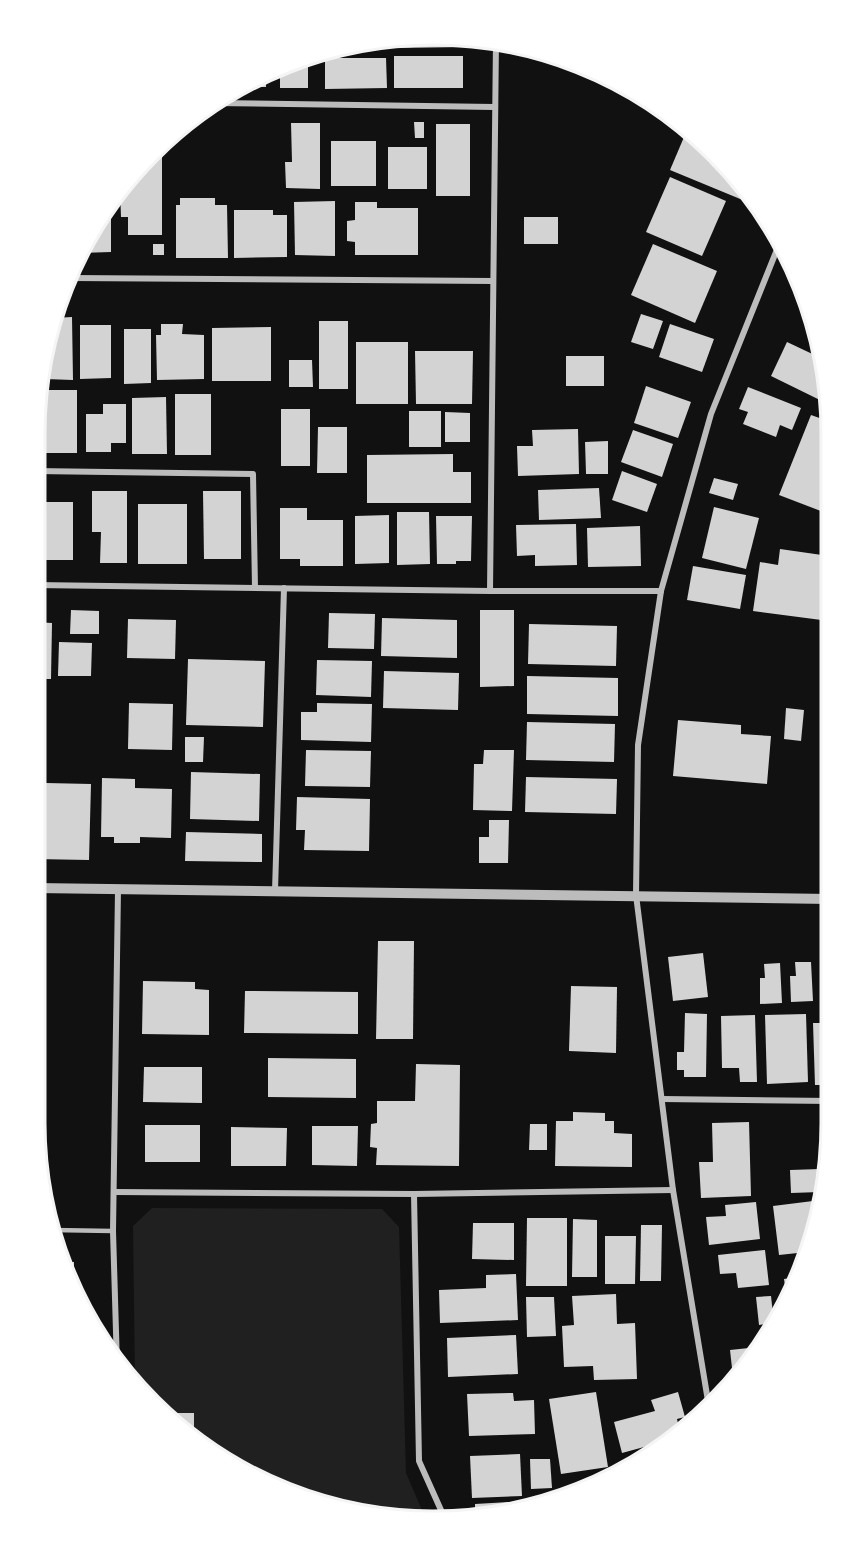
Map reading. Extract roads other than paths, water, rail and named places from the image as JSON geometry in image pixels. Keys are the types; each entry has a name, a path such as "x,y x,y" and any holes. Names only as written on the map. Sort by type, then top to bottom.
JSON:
{"street":[{"path":"490,591 496,50"},
{"path":"228,103 495,107"},
{"path":"707,1397 673,1190 636,896 638,745 661,591 711,414 776,252"},
{"path":"78,278 493,280"},
{"path":"45,471 253,474 255,588"},
{"path":"45,585 661,591"},
{"path":"275,891 284,588"},
{"path":"45,888 821,899"},
{"path":"116,1348 113,1231 118,890"},
{"path":"662,1099 821,1101"},
{"path":"114,1192 414,1194 673,1190"},
{"path":"414,1194 420,1461 441,1511"}],"lane":[{"path":"60,1230 113,1231"}]}
